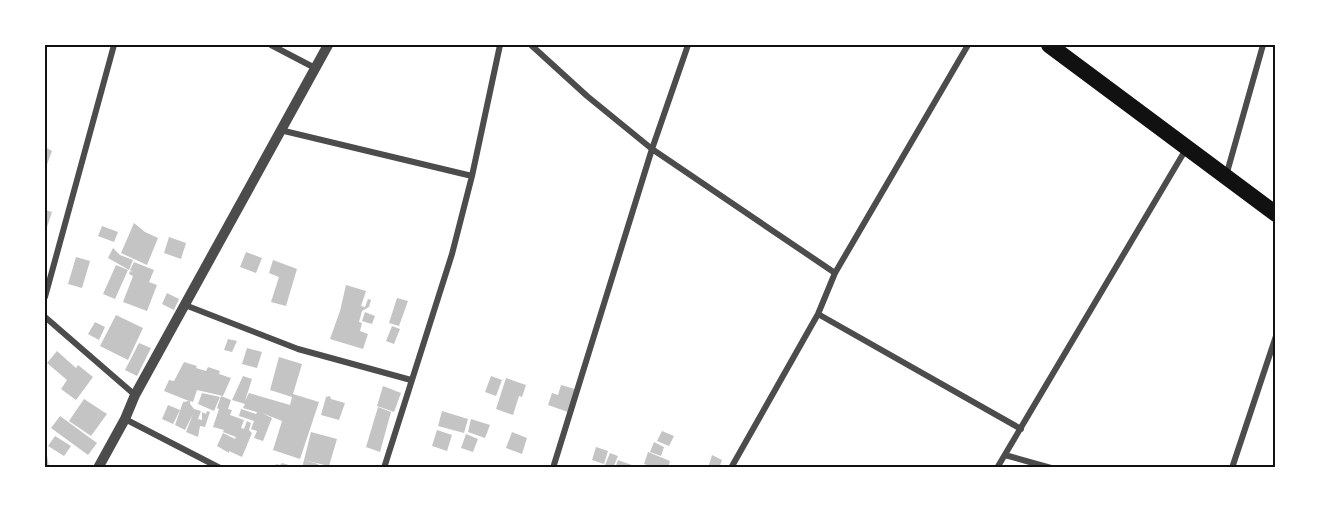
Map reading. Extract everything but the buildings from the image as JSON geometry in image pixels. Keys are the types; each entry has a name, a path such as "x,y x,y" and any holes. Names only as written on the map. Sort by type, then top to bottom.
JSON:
{"highway":[{"path":"1049,45 1065,50 1186,149 1276,214"}],"street":[{"path":"45,297 114,45"},
{"path":"271,45 315,68"},
{"path":"98,468 125,419 135,395 328,45"},
{"path":"384,468 452,254 472,176 500,45"},
{"path":"531,45 587,96 652,149 836,273"},
{"path":"553,468 652,149 688,45"},
{"path":"731,468 818,314 836,273 968,45"},
{"path":"1226,177 1263,45"},
{"path":"280,130 472,176"},
{"path":"997,468 1186,149"},
{"path":"185,305 298,349 411,380"},
{"path":"818,314 1021,429"},
{"path":"45,317 135,395"},
{"path":"1232,468 1276,336"},
{"path":"125,419 220,468"},
{"path":"1005,455 1051,468"}]}
